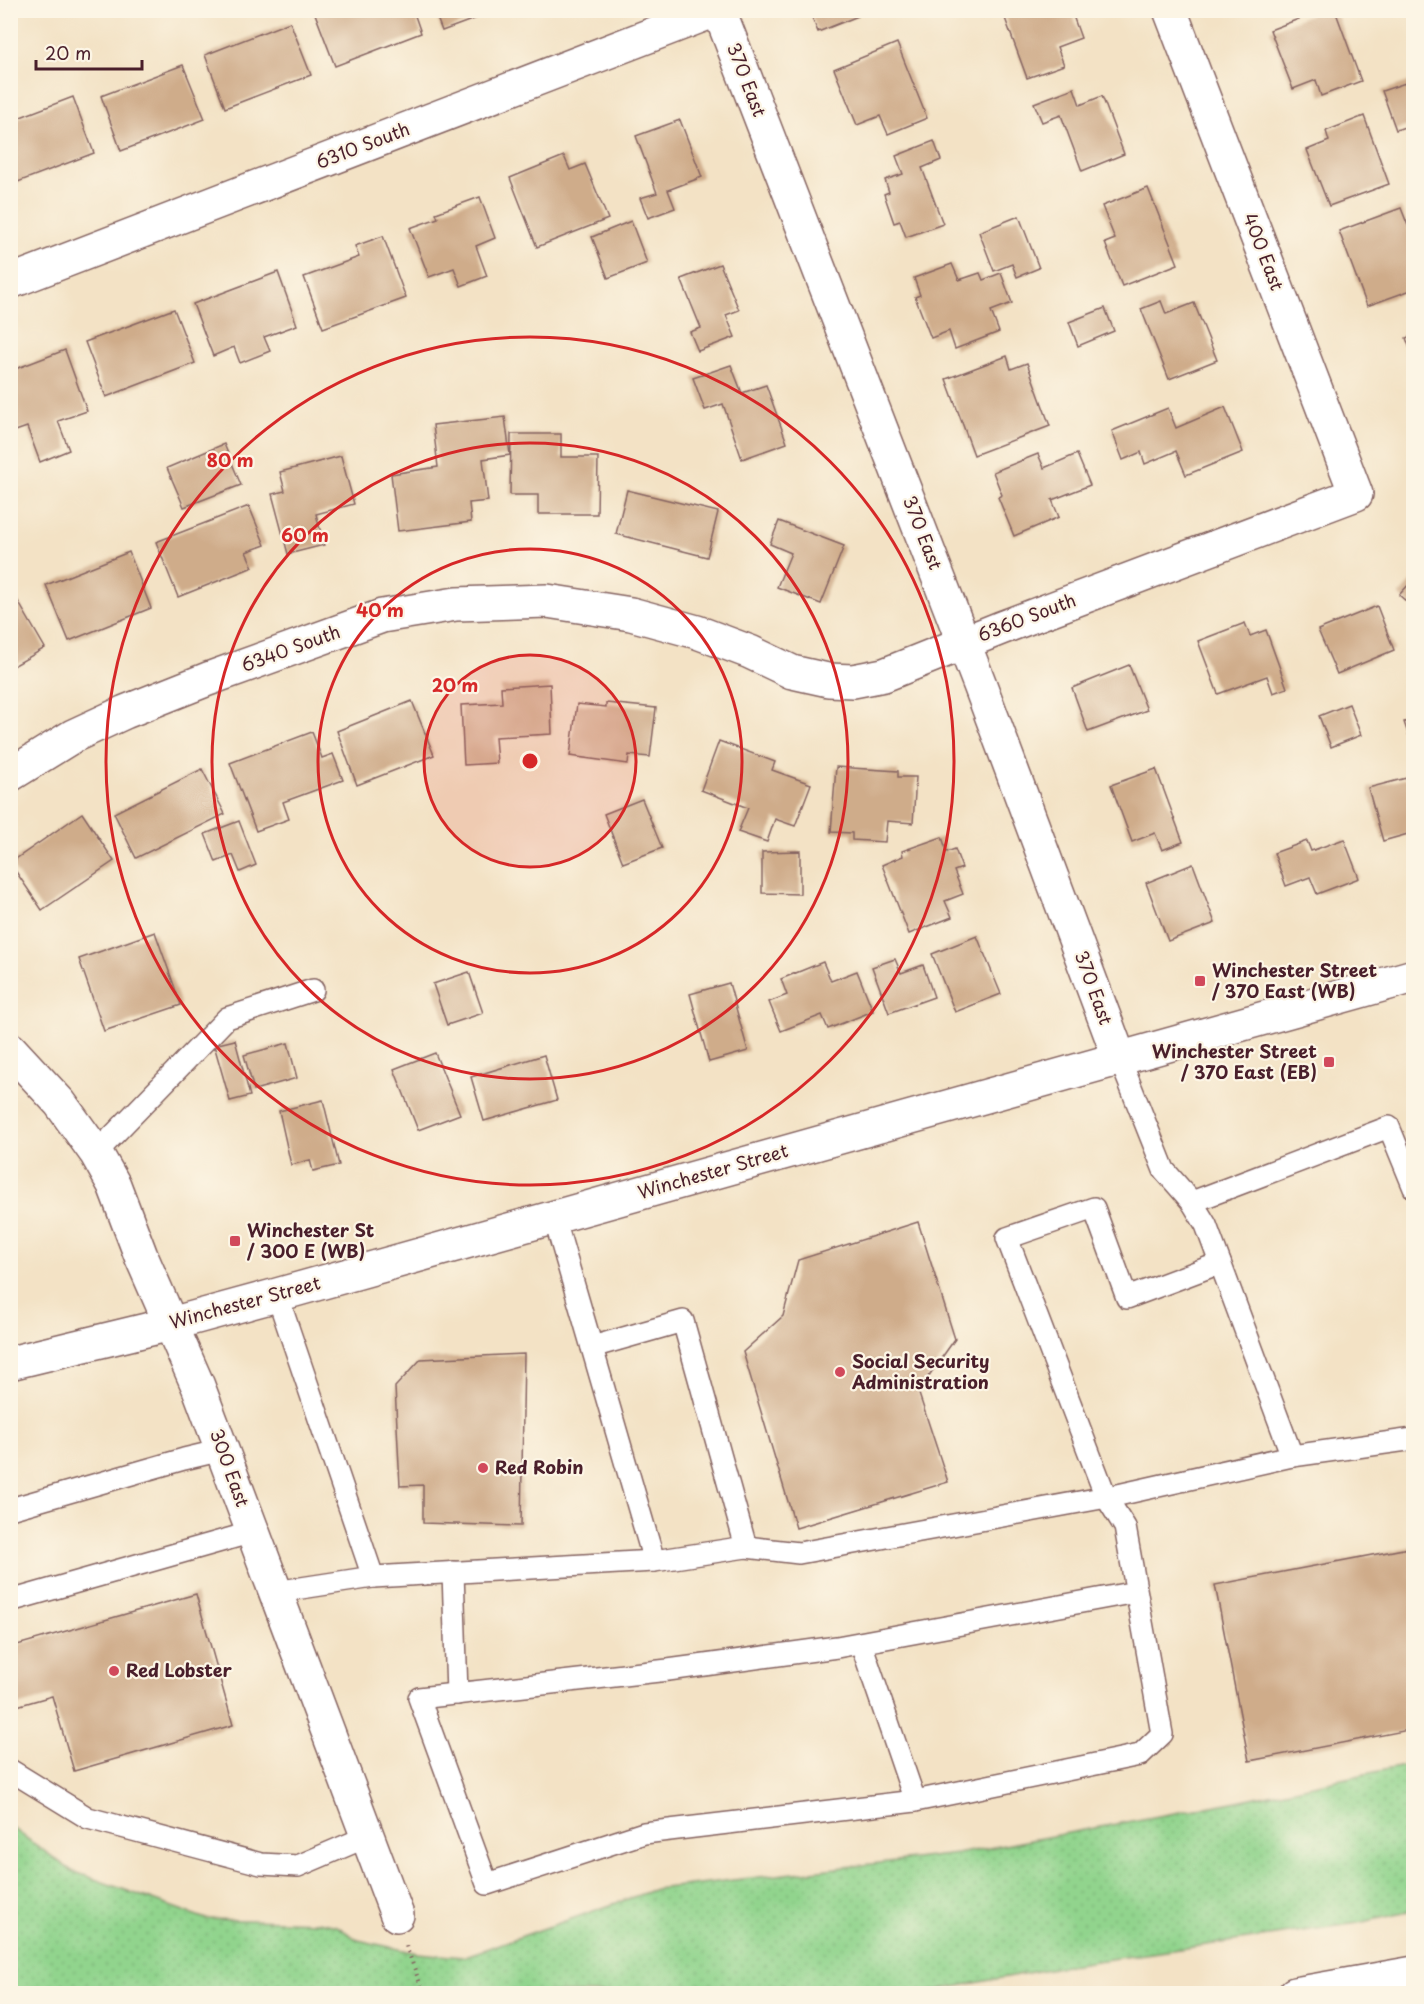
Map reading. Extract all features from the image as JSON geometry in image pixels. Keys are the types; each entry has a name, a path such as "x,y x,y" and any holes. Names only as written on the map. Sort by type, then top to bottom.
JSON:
{"main road":[{"name":"6310 South","path":"10,282 718,10"},
{"name":"370 East","path":"718,10 964,643 1119,1057"},
{"name":"400 East","path":"1170,10 1356,494"},
{"name":"6360 South","path":"696,632 750,652 792,672 844,681 884,675 1356,494"},
{"name":"6340 South","path":"10,775 73,736 125,712 382,616 456,604 547,601 631,614 696,632"},
{"name":"Winchester Street","path":"10,1363 171,1324 277,1295 1413,976"},
{"name":"300 East","path":"10,1048 60,1103 96,1153 114,1185 198,1386 400,1927"},
{"path":"1294,1994 1413,1973"}],"lane":[{"path":"96,1153 226,1018 313,990"},
{"path":"1119,1057 1164,1170 1192,1202 1206,1225 1292,1456"},
{"path":"1192,1202 1389,1127 1413,1188"},
{"path":"1136,1592 861,1643 668,1670 419,1698 487,1884 644,1833 915,1801 1140,1755 1162,1734 1125,1527 1106,1497 1007,1238 1094,1208 1127,1298 1220,1263"},
{"path":"554,1218 654,1561"},
{"path":"277,1295 373,1577"},
{"path":"592,1347 683,1321 746,1547"},
{"path":"275,1592 373,1577 654,1561 746,1547 798,1553 1106,1497 1292,1456 1413,1439"},
{"path":"10,1509 222,1450"},
{"path":"10,1601 253,1532"},
{"path":"453,1572 457,1694"},
{"path":"861,1643 915,1801"},
{"path":"10,1770 87,1818 261,1864 298,1866 366,1837"}],"path":[{"path":"400,1927 424,1994"}],"green space":[{"path":"1413,1764 1413,1911 1358,1923 1069,1965 923,1993 11,1993 11,1827 72,1871 206,1919 318,1922 337,1926 358,1940 417,1953 463,1957 656,1889 957,1854 1228,1803"}],"building":[{"path":"413,10 421,33 335,66 314,11"},
{"path":"434,10 496,10 496,11 442,31"},
{"path":"809,10 856,10 858,16 818,32"},
{"path":"1002,10 1071,10 1081,38 1057,47 1064,65 1027,78"},
{"path":"1322,10 1335,10 1361,81 1321,96 1316,80 1293,89 1270,30"},
{"path":"290,22 311,75 225,108 205,55"},
{"path":"897,43 927,118 888,134 880,116 857,125 834,69"},
{"path":"183,65 205,119 121,151 101,96"},
{"path":"1414,80 1414,124 1396,130 1382,91"},
{"path":"1074,88 1080,105 1102,96 1124,154 1082,171 1061,115 1042,122 1034,103"},
{"path":"73,97 94,153 10,185 10,121"},
{"path":"1364,116 1389,184 1329,206 1307,150 1329,141 1326,131"},
{"path":"680,120 702,177 668,190 675,208 648,218 640,198 657,193 636,136"},
{"path":"934,141 941,160 922,168 943,224 906,237 900,221 894,223 884,194 889,192 885,180 903,174 896,156"},
{"path":"564,156 570,170 585,164 608,219 537,247 510,178"},
{"path":"1148,188 1178,264 1122,286 1105,243 1115,239 1102,206"},
{"path":"480,197 495,238 476,246 487,276 461,286 454,268 429,277 410,228 438,218 436,213"},
{"path":"1401,208 1414,241 1414,289 1367,306 1339,231"},
{"path":"1019,216 1039,268 1017,277 1012,264 994,271 979,232"},
{"path":"631,221 647,263 608,278 592,237"},
{"path":"383,236 406,298 323,328 304,277 359,257 355,246"},
{"path":"720,264 739,310 726,315 735,337 698,351 690,332 701,328 681,279"},
{"path":"952,264 959,280 980,273 983,280 1001,273 1012,303 991,311 999,332 955,349 949,331 931,338 915,297 920,295 914,278"},
{"path":"278,272 297,325 264,337 270,351 240,363 234,347 213,356 193,304"},
{"path":"1161,301 1166,314 1194,303 1217,360 1169,379 1141,309"},
{"path":"1105,308 1114,331 1078,346 1069,322"},
{"path":"174,309 195,363 106,397 85,342"},
{"path":"1414,335 1414,357 1413,357 1406,338"},
{"path":"65,350 87,411 58,421 69,450 40,462 27,427 10,433 10,371"},
{"path":"1007,356 1011,369 1027,363 1050,426 974,455 946,379"},
{"path":"731,365 742,393 766,385 787,443 742,459 723,404 705,410 693,378"},
{"path":"1225,407 1243,452 1186,475 1176,451 1145,464 1141,452 1123,460 1112,431 1168,408 1176,428"},
{"path":"505,417 510,455 483,459 488,501 469,503 471,522 398,531 391,474 438,467 433,425"},
{"path":"511,434 561,434 561,457 598,457 597,514 538,514 538,495 510,495"},
{"path":"224,444 241,485 184,507 167,468"},
{"path":"1038,454 1044,468 1077,454 1090,485 1052,500 1059,517 1014,536 998,497 1002,495 993,472"},
{"path":"341,456 354,504 316,514 324,545 288,554 272,494 285,491 280,472"},
{"path":"627,490 718,512 707,557 616,534"},
{"path":"249,506 265,545 246,552 253,567 178,597 156,542"},
{"path":"779,521 844,546 821,604 777,587 791,553 770,544"},
{"path":"129,552 151,608 69,641 46,585"},
{"path":"1414,579 1414,608 1399,595"},
{"path":"15,596 45,648 10,668 10,599"},
{"path":"1377,606 1394,650 1337,674 1318,630"},
{"path":"1245,623 1250,636 1266,630 1287,688 1273,693 1267,676 1218,694 1198,641"},
{"path":"1129,665 1147,710 1088,732 1072,688"},
{"path":"550,684 552,734 495,737 497,763 464,765 461,705 502,703 501,687"},
{"path":"412,701 434,755 357,785 337,731"},
{"path":"606,703 656,708 650,757 629,755 628,764 570,756 577,704 606,707"},
{"path":"1349,704 1361,735 1331,747 1319,716"},
{"path":"1414,719 1414,748 1413,748 1404,722"},
{"path":"312,732 322,758 333,754 343,780 283,802 289,819 256,831 230,763"},
{"path":"719,741 775,762 772,770 811,784 795,826 775,819 767,842 738,832 748,808 701,790"},
{"path":"836,767 898,771 898,777 916,777 913,823 887,821 885,842 852,840 852,833 831,832"},
{"path":"202,769 225,814 136,858 114,813"},
{"path":"1156,769 1183,842 1162,850 1155,833 1132,842 1111,785"},
{"path":"1414,776 1414,844 1411,844 1408,834 1383,841 1368,788"},
{"path":"642,799 662,848 623,863 604,814"},
{"path":"82,813 114,861 42,910 10,863"},
{"path":"239,821 256,865 240,872 233,855 216,862 205,834"},
{"path":"942,837 947,852 955,849 962,868 954,871 963,894 945,901 952,917 909,934 882,865 903,856 902,851"},
{"path":"1344,839 1359,878 1317,894 1310,877 1286,886 1274,853 1307,841 1311,851"},
{"path":"800,851 800,894 762,893 762,852"},
{"path":"1193,864 1215,923 1168,941 1146,883"},
{"path":"155,932 181,1005 104,1031 79,959"},
{"path":"977,936 1001,994 955,1012 932,954"},
{"path":"895,959 901,973 923,965 934,997 889,1013 872,967"},
{"path":"823,962 831,981 857,971 873,1011 828,1029 822,1015 781,1031 769,1002 787,995 781,979"},
{"path":"469,972 483,1013 447,1025 433,984"},
{"path":"729,983 748,1051 709,1062 690,994"},
{"path":"235,1040 250,1096 230,1101 214,1045"},
{"path":"288,1043 297,1078 254,1090 244,1055"},
{"path":"435,1053 460,1114 418,1130 394,1069"},
{"path":"544,1055 557,1100 484,1121 471,1077"},
{"path":"323,1100 339,1165 313,1171 310,1160 291,1165 279,1111"},
{"name":"Social Security Administration","path":"918,1222 955,1339 918,1391 948,1482 796,1528 743,1352 783,1316 798,1260"},
{"path":"524,1354 521,1526 423,1523 423,1485 400,1486 395,1387 421,1359"},
{"path":"1414,1547 1414,1729 1249,1761 1215,1585"},
{"name":"Red Lobster","path":"196,1594 233,1725 74,1771 52,1696 10,1708 10,1647"}],"place":[{"name":"Winchester Street / 370 East (WB)","path":"1200,981"},
{"name":"Winchester Street / 370 East (EB)","path":"1329,1062"},
{"name":"Winchester St / 300 E (WB)","path":"235,1241"},
{"name":"Social Security Administration","path":"840,1372"},
{"name":"Red Robin","path":"483,1468"},
{"name":"Red Lobster","path":"114,1671"}]}
